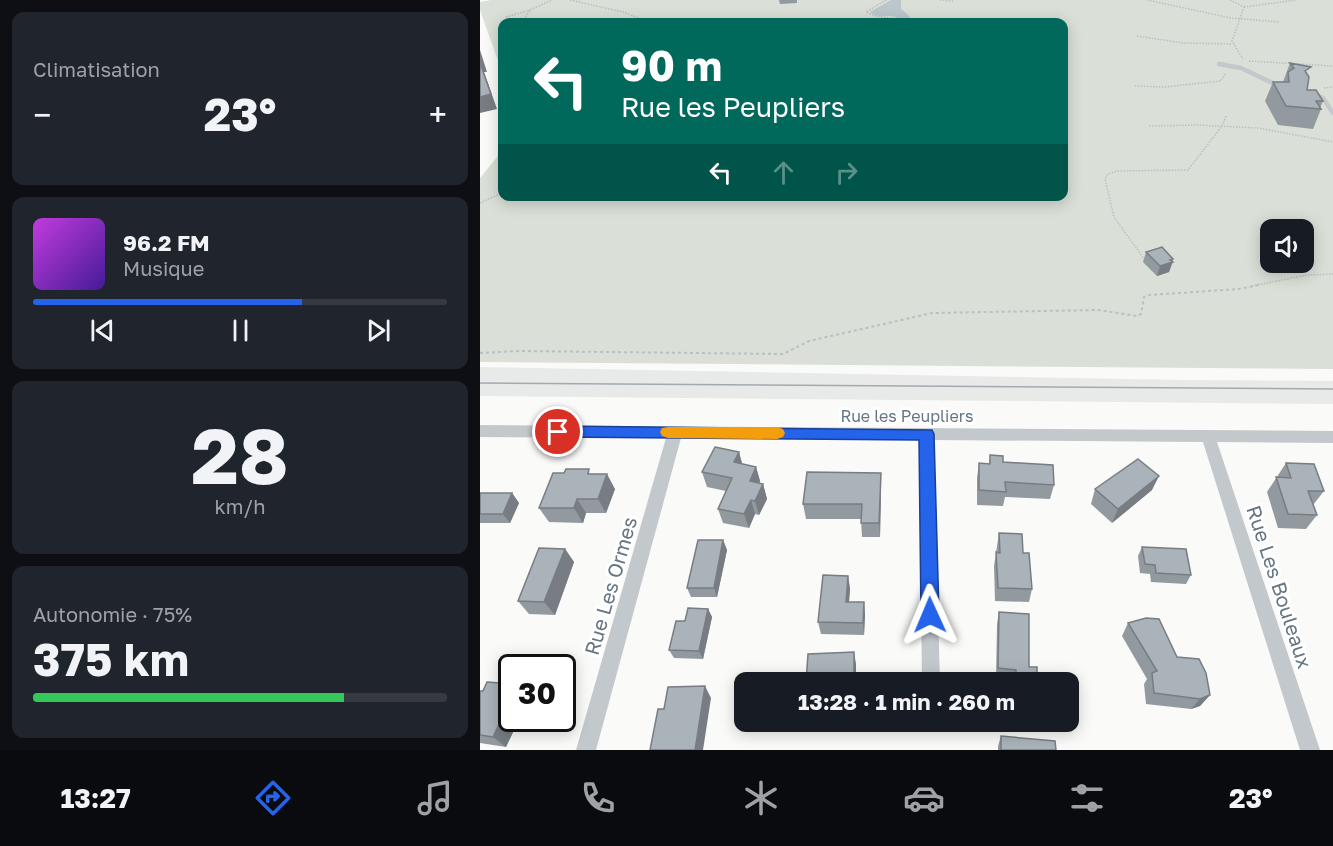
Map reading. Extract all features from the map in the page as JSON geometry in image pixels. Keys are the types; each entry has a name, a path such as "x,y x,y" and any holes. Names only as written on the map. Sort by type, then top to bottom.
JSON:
{"street":[{"name":"Rue les Peupliers","path":"480,431 1333,437"},
{"name":"Rue Les Ormes","path":"586,750 675,432"},
{"path":"927,434 931,672"},
{"name":"Rue Les Bouleaux","path":"1208,436 1310,750"}],"lane":[{"path":"1219,64 1238,67 1282,87"},
{"path":"1306,92 1323,98 1333,113"}],"path":[{"path":"506,17 552,0"},
{"path":"570,0 642,18"},
{"path":"886,0 866,12 874,17 911,18"},
{"path":"940,0 953,1"},
{"path":"1147,0 1239,20 1279,22"},
{"path":"1230,0 1244,7 1296,0"},
{"path":"1232,44 1244,7"},
{"path":"525,18 530,10"},
{"path":"1137,36 1183,43 1232,44 1242,54 1243,61 1333,66"},
{"path":"1135,86 1164,87 1221,81 1224,75 1238,67"},
{"path":"1145,260 1114,217 1105,178 1108,174 1117,171 1188,170 1222,126 1226,116"},
{"path":"1149,126 1258,128 1333,142"},
{"path":"480,203 498,195"},
{"path":"480,353 519,351 783,354 808,341 932,313 1098,310 1137,315 1141,314 1144,297 1149,295 1239,289 1307,275 1333,274"}],"shaded area":[{"path":"491,0 1333,0 1333,369 480,362 480,178 498,156 498,201 1068,201 1068,18 498,18 498,61 480,10 480,2"},
{"path":"891,0 901,0 901,9 910,18 877,16 870,12"},
{"path":"480,367 1333,381 1333,404 480,396"}],"building":[{"path":"480,63 491,94 480,97"},
{"path":"1290,63 1311,67 1305,71 1309,77 1307,90 1316,90 1323,101 1316,101 1321,109 1286,106 1273,82 1289,82 1288,72 1294,68"},
{"path":"1162,247 1173,262 1160,266 1146,252"},
{"path":"715,447 739,452 734,462 756,467 750,481 763,484 755,501 751,500 744,514 718,509 732,478 702,472"},
{"path":"990,455 1003,456 1003,462 1053,465 1054,485 1005,482 1006,492 979,490 979,463 990,464"},
{"path":"1138,459 1159,476 1118,509 1095,489"},
{"path":"1286,463 1314,464 1324,491 1308,491 1317,515 1288,514 1276,477 1291,478"},
{"path":"566,469 589,469 588,474 607,474 598,499 577,499 574,508 539,508 553,473 564,473"},
{"path":"807,472 881,473 879,523 861,523 862,504 803,504"},
{"path":"480,493 512,493 503,514 480,514"},
{"path":"999,533 1022,534 1023,553 1029,553 1032,589 998,588 996,552 1000,553"},
{"path":"698,540 723,540 714,588 687,588"},
{"path":"1142,547 1186,549 1191,575 1156,573 1155,565 1145,564"},
{"path":"539,548 565,549 544,602 518,601"},
{"path":"823,575 848,576 846,602 864,602 863,623 818,622"},
{"path":"688,608 708,609 699,651 669,650 676,621 685,621"},
{"path":"999,612 1029,614 1029,667 1037,667 1037,672 1016,672 1016,670 998,668"},
{"path":"1146,618 1159,619 1177,657 1199,659 1206,673 1210,695 1200,699 1154,693 1152,673 1157,671 1128,623"},
{"path":"854,652 854,672 807,672 808,654"},
{"path":"487,682 498,683 498,726 493,737 480,735 480,691 483,691"},
{"path":"705,686 695,750 650,750 658,709 664,709 668,687"},
{"path":"1001,736 1055,741 1056,750 1001,750"}],"tram line":[{"path":"480,383 1333,389"}],"slow traffic":[{"path":"668,432 777,433"}],"route":[{"path":"558,432 927,434 930,615"}]}
